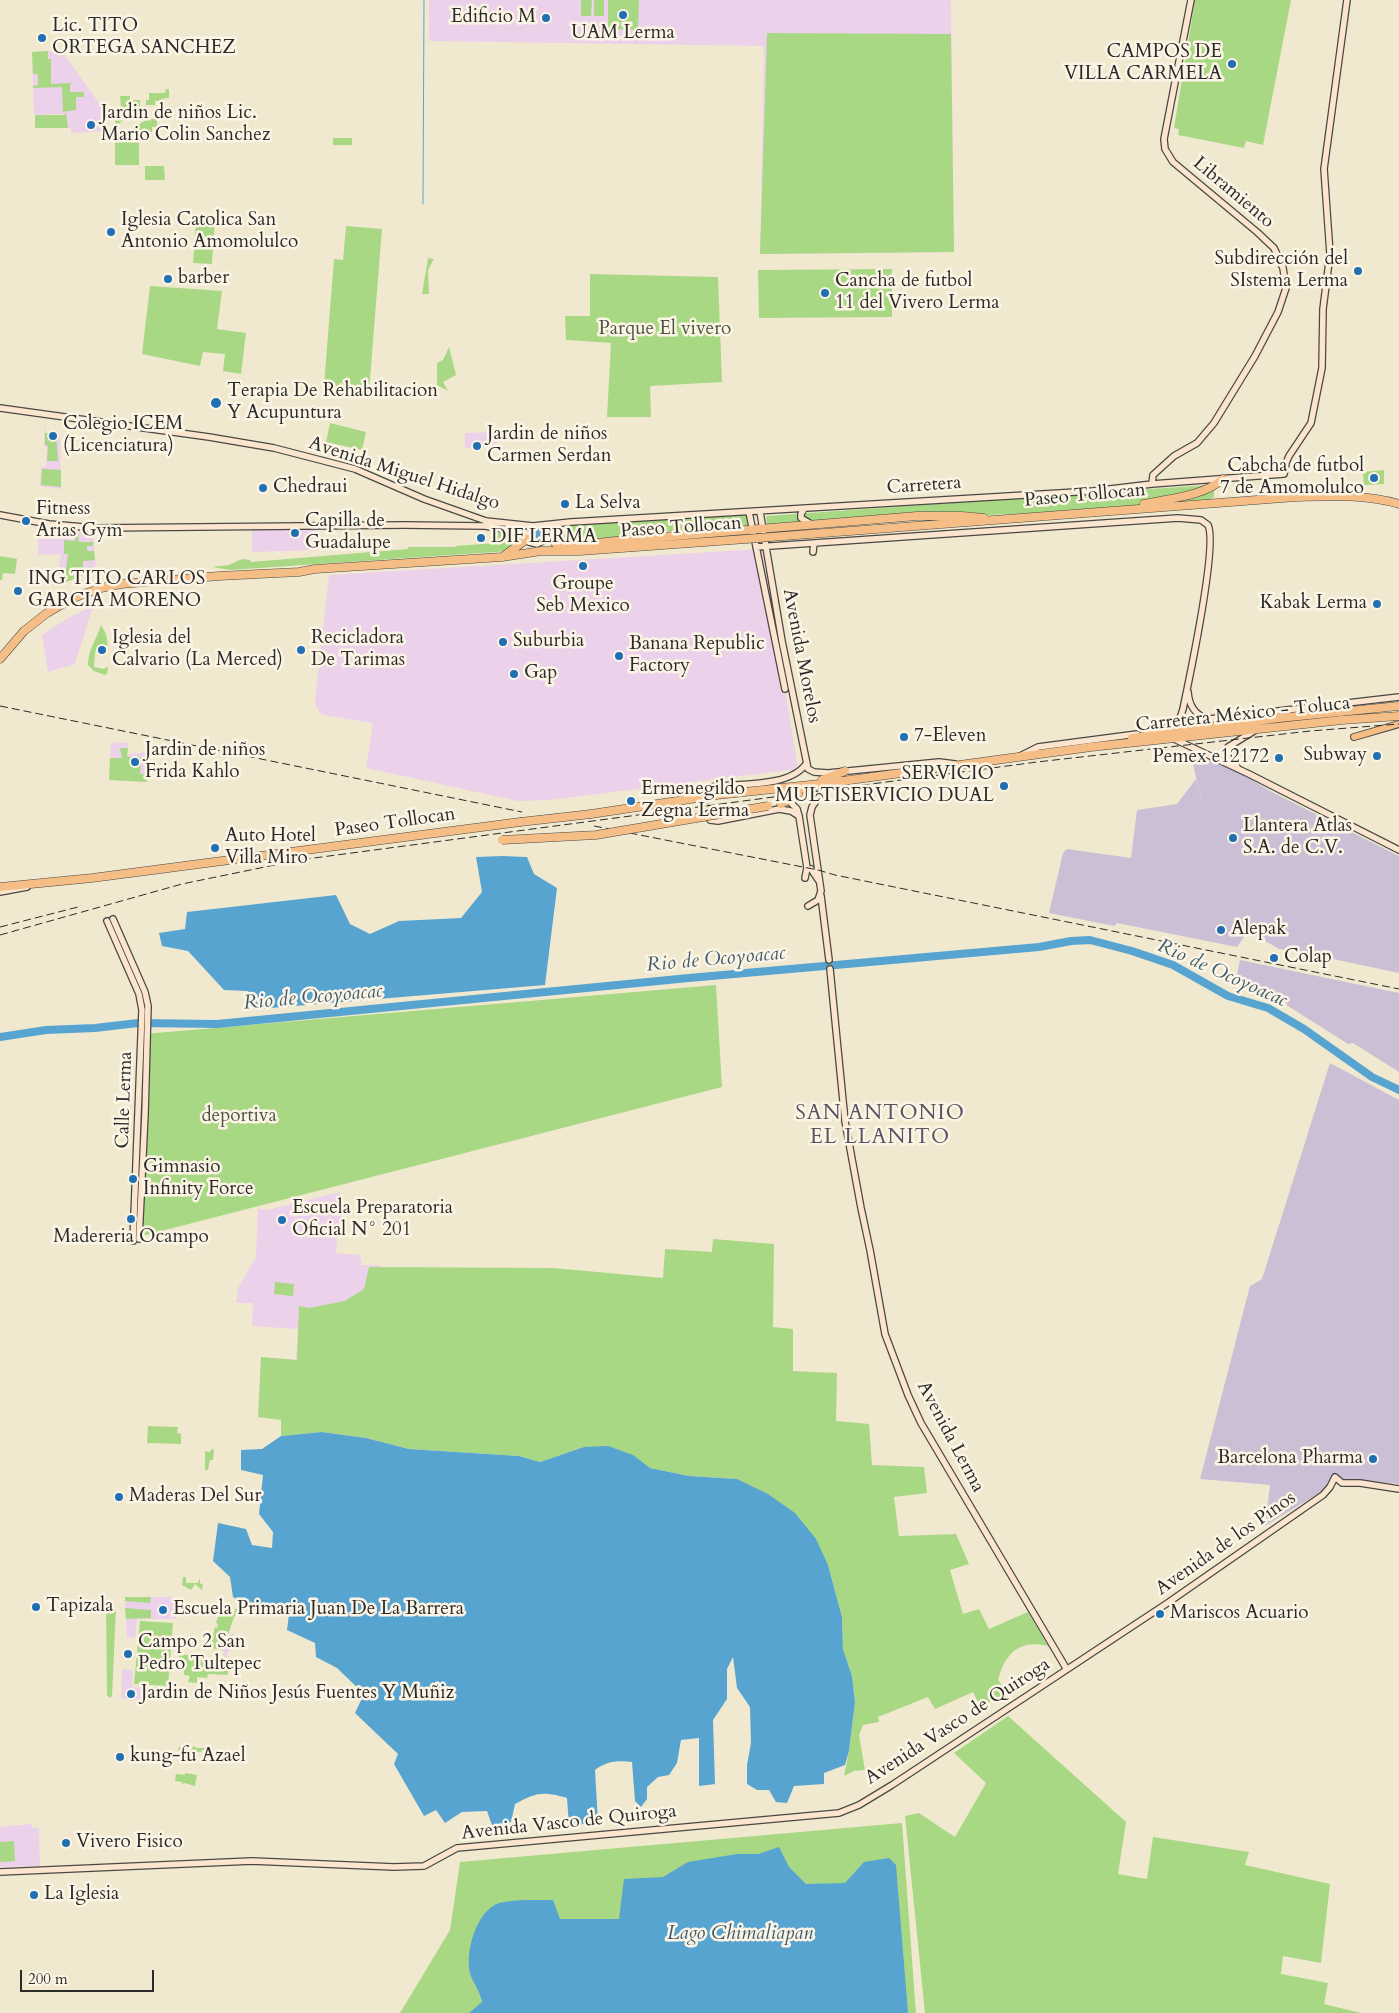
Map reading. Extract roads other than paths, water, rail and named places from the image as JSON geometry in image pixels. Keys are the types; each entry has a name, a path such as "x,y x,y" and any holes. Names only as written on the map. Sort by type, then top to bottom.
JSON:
{"highway":[{"path":"1110,512 1203,491 1214,487 1223,480"},
{"name":"Paseo Tollocan","path":"0,660 24,631 47,613 82,594 110,586 219,576 502,556 541,551 580,551 1110,512 1172,505 1339,495 1390,502 1399,506"},
{"path":"554,530 548,536 559,547 917,516 962,516 1003,519"},
{"path":"502,556 527,536"},
{"path":"1091,747 1115,740 1229,724 1399,706"},
{"name":"Carretera México - Toluca","path":"1091,747 1342,720 1399,716"},
{"name":"Paseo Tollocan","path":"0,887 200,865 591,814 717,795 828,783 1091,747"},
{"path":"811,784 845,771"},
{"path":"781,804 804,790 828,783"},
{"path":"502,840 596,835 790,802"}],"main road":[{"name":"Libramiento","path":"1152,484 1153,476 1174,456 1197,443 1214,423 1255,356 1274,320 1286,288 1283,268 1274,248 1173,162 1164,149 1164,139 1191,0"},
{"name":"Carretera","path":"565,523 1093,491 1152,484 1284,474 1289,456 1310,423 1322,368 1323,310 1330,254 1325,161 1347,0"},
{"name":"Avenida Miguel Hidalgo","path":"0,408 274,448 355,470 486,524 535,526 565,523"},
{"path":"804,509 801,518 811,524"},
{"name":"Avenida Morelos","path":"749,512 785,686 788,668"},
{"name":"Avenida Morelos","path":"760,512 806,764"},
{"path":"0,515 49,524 96,528 486,524 527,536"},
{"path":"756,547 1178,518 1206,522 1210,528 1210,554 1188,684 1180,718 1166,728"},
{"path":"554,530 565,523"},
{"path":"535,526 544,530 548,536 538,544 529,542 527,536 535,526"},
{"path":"813,552 814,543"},
{"path":"759,557 768,556"},
{"path":"1188,684 1190,702 1194,710 1200,716 1209,720"},
{"path":"1018,757 1038,747 1154,731 1209,720 1399,697"},
{"path":"1354,737 1399,724"},
{"path":"1240,770 1228,758 1228,747 1258,729"},
{"path":"1172,738 1399,850"},
{"path":"706,793 711,787 786,778 800,771 806,764 810,771 814,772 939,762 962,764"},
{"path":"820,797 812,807 810,815 829,960"},
{"path":"790,802 797,810 799,816 807,868 805,878"},
{"path":"707,814 710,820 718,821 779,809 791,811 799,816"},
{"path":"811,869 820,882"},
{"path":"0,892 58,881"},
{"path":"821,891 818,900 808,906 817,906 823,912"},
{"name":"Calle Lerma","path":"110,920 139,994 146,1023 136,1240"},
{"name":"Avenida Lerma","path":"830,969 845,1121 884,1334 911,1403 921,1423 1069,1667"},
{"path":"911,1403 918,1400"},
{"name":"Avenida de los Pinos","path":"1069,1667 1169,1602 1323,1495 1336,1477 1342,1483 1360,1483 1399,1488"},
{"name":"Avenida Vasco de Quiroga","path":"0,1872 252,1861 394,1867 424,1866 457,1848 839,1813 859,1805 892,1785 1069,1667"}],"water":[{"path":"536,527 541,529 543,534 541,539 536,541 531,539 529,534 531,529"},
{"path":"476,857 527,857 534,874 557,888 545,985 259,1009 248,991 224,990 188,951 162,946 159,933 185,929 187,912 336,895 350,924 370,934 399,921 461,918 482,892"},
{"path":"322,1432 366,1438 409,1449 519,1456 540,1462 584,1447 608,1446 633,1455 650,1468 689,1476 737,1479 768,1494 795,1513 816,1539 828,1565 842,1617 843,1649 852,1676 855,1702 849,1751 845,1765 824,1773 824,1784 794,1786 787,1803 776,1802 769,1790 757,1790 747,1784 747,1765 751,1743 750,1707 737,1688 733,1657 727,1669 727,1699 713,1720 715,1784 699,1786 699,1738 681,1740 677,1763 669,1775 658,1777 647,1787 647,1799 641,1807 635,1801 632,1762 612,1762 595,1770 598,1822 569,1826 567,1798 552,1794 535,1795 515,1804 511,1822 492,1825 487,1811 462,1812 445,1823 436,1810 424,1816 394,1764 398,1754 355,1713 364,1694 337,1668 316,1657 315,1643 287,1630 289,1614 268,1606 262,1615 233,1597 230,1577 213,1561 218,1523 246,1529 252,1545 272,1548 273,1532 259,1514 263,1475 241,1470 241,1450 262,1449 281,1436"},
{"name":"Lago Chimaliapan","path":"779,1847 789,1867 806,1884 845,1883 864,1862 889,1858 896,1865 908,2013 469,2013 482,2002 470,1973 469,1954 471,1944 478,1923 491,1907 499,1903 519,1900 553,1900 560,1919 619,1919 624,1879 663,1877 688,1862 737,1854 758,1854"}],"waterway":[{"path":"423,204 424,0"},
{"name":"Rio de Ocoyoacac","path":"0,1037 46,1030 95,1028 138,1023 217,1024 689,978 1039,947 1071,941 1090,940 1132,951 1173,965 1228,996 1268,1008 1304,1029 1372,1077 1399,1090"}],"tunnel":[{"path":"706,793 707,814"}],"railway":[{"path":"0,706 522,812"},
{"path":"0,935 182,884 299,860 1037,762 1310,731 1399,724"},
{"path":"594,826 1399,989"},
{"path":"0,927 78,907"}],"place":[{"name":"UAM Lerma","path":"623,15"},
{"name":"Edificio M","path":"546,18"},
{"name":"Lic. TITO ORTEGA SANCHEZ","path":"42,38"},
{"name":"CAMPOS DE VILLA CARMELA","path":"1232,64"},
{"name":"Jardin de niños Lic. Mario Colin Sanchez","path":"91,125"},
{"name":"Iglesia Catolica San Antonio Amomolulco","path":"111,232"},
{"name":"Subdirección del SIstema Lerma","path":"1358,271"},
{"name":"barber","path":"168,279"},
{"name":"Cancha de futbol 11 del Vivero Lerma","path":"825,293"},
{"name":"Terapia De Rehabilitacion Y Acupuntura","path":"216,403"},
{"name":"Colegio ICEM (Licenciatura)","path":"53,436"},
{"name":"Jardin de niños Carmen Serdan","path":"477,446"},
{"name":"Cabcha de futbol 7 de Amomolulco","path":"1374,478"},
{"name":"Chedraui","path":"263,488"},
{"name":"La Selva","path":"565,504"},
{"name":"Fitness Arias Gym","path":"26,521"},
{"name":"Capilla de Guadalupe","path":"295,533"},
{"name":"DIF LERMA","path":"481,538"},
{"name":"Groupe Seb Mexico","path":"583,566"},
{"name":"ING TITO CARLOS GARCIA MORENO","path":"18,591"},
{"name":"Kabak Lerma","path":"1377,604"},
{"name":"Suburbia","path":"503,642"},
{"name":"Iglesia del Calvario (La Merced)","path":"102,650"},
{"name":"Recicladora De Tarimas","path":"301,650"},
{"name":"Banana Republic Factory","path":"619,656"},
{"name":"Gap","path":"514,674"},
{"name":"7-Eleven","path":"904,737"},
{"name":"Subway","path":"1377,756"},
{"name":"Pemex e12172","path":"1279,758"},
{"name":"Jardin de niños Frida Kahlo","path":"135,762"},
{"name":"SERVICIO MULTISERVICIO DUAL","path":"1004,786"},
{"name":"Ermenegildo Zegna Lerma","path":"631,801"},
{"name":"Llantera Atlas S.A. de C.V.","path":"1233,838"},
{"name":"Auto Hotel Villa Miro","path":"215,848"},
{"name":"Alepak","path":"1221,930"},
{"name":"Colap","path":"1274,958"},
{"name":"Gimnasio Infinity Force","path":"133,1179"},
{"name":"Madereria Ocampo","path":"131,1219"},
{"name":"Escuela Preparatoria Oficial N° 201","path":"282,1220"},
{"name":"Barcelona Pharma","path":"1373,1459"},
{"name":"Maderas Del Sur","path":"119,1497"},
{"name":"Tapizala","path":"36,1607"},
{"name":"Escuela Primaria Juan De La Barrera","path":"163,1610"},
{"name":"Mariscos Acuario","path":"1160,1614"},
{"name":"Campo 2 San Pedro Tultepec","path":"128,1654"},
{"name":"Jardin de Niños Jesús Fuentes Y Muñiz","path":"131,1694"},
{"name":"kung-fu Azael","path":"120,1757"},
{"name":"Vivero Fisico","path":"66,1843"},
{"name":"La Iglesia","path":"34,1895"}],"district":[{"name":"SAN ANTONIO EL LLANITO","path":"880,1126"}],"park label":[{"name":"Parque El vivero","path":"665,330"},
{"name":"deportiva","path":"239,1117"}]}
